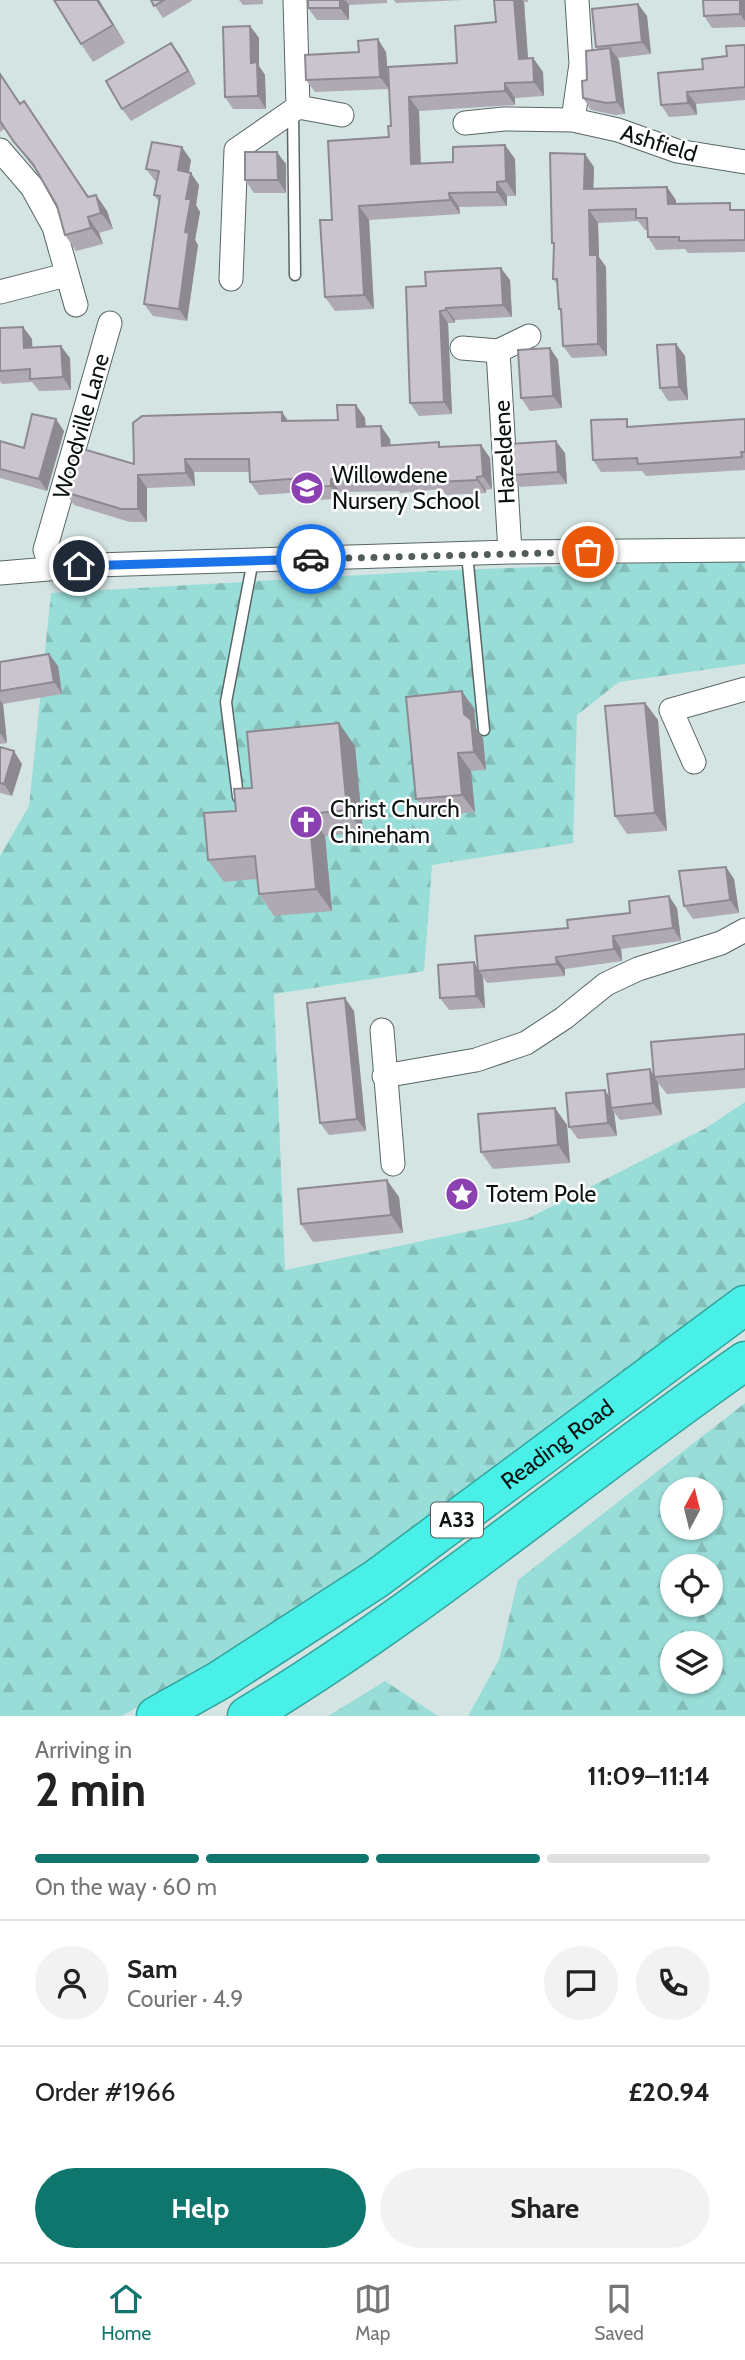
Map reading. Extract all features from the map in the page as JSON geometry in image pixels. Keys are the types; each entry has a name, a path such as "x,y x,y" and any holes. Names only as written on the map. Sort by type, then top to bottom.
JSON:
{"highway":[{"name":"Reading Road","path":"156,1716 220,1680 376,1579 745,1305"},
{"name":"Reading Road","path":"247,1716 351,1651 437,1591 745,1361"}],"street":[{"path":"295,0 295,109"},
{"path":"573,120 581,64 577,0"},
{"path":"231,279 236,150 295,109 342,115"},
{"name":"Ashfield","path":"464,123 504,119 573,120 618,130 677,151 745,162"},
{"path":"0,150 32,187 54,227 76,305"},
{"path":"0,292 66,275"},
{"name":"Woodville Lane","path":"52,568 46,550 110,323"},
{"path":"462,348 498,351 529,336"},
{"name":"Hazeldene","path":"498,351 510,552"},
{"path":"0,573 52,568 510,552 745,550"},
{"path":"694,762 671,710 745,690"},
{"path":"384,1076 475,1060 526,1043 564,1018 606,984 638,968 721,943 745,930"},
{"path":"382,1030 393,1164"}],"lane":[{"path":"577,0 583,0"},
{"path":"295,109 295,275"},
{"path":"467,554 484,730"},
{"path":"238,797 226,702 253,561"}],"green space":[{"path":"745,559 745,664 619,682 577,715 573,843 432,865 424,971 274,994 285,1270 527,1219 706,1128 745,1102 745,1287 359,1580 122,1716 0,1716 0,856 29,806 51,593 431,571"},
{"path":"745,1403 745,1716 468,1716 499,1660 518,1580"},
{"path":"385,1681 438,1716 328,1716"}],"building":[{"path":"54,0 97,0 113,25 81,44"},
{"path":"151,0 164,0 154,6"},
{"path":"308,0 340,0 340,8 308,8"},
{"path":"494,0 514,0 519,59 533,58 534,82 505,83 505,91 409,97 411,164 453,162 453,147 505,145 506,181 497,182 497,192 449,193 450,200 359,206 364,295 325,297 320,220 332,220 328,141 389,137 388,126 391,126 388,67 457,63 455,26 496,22"},
{"path":"703,0 740,0 740,14 704,16"},
{"path":"638,4 642,42 596,47 592,9"},
{"path":"250,26 251,63 257,62 258,96 225,97 223,27"},
{"path":"378,39 380,77 306,80 305,55 359,52 358,41"},
{"path":"171,43 188,71 122,109 106,81"},
{"path":"745,45 745,87 687,92 688,103 661,105 658,73 703,69 702,59 727,56 726,46"},
{"path":"610,48 617,102 606,103 583,98 582,81 587,80 586,51"},
{"path":"0,74 20,104 24,101 88,197 96,195 101,213 88,217 91,228 65,235 57,206 33,164 0,121"},
{"path":"152,142 182,147 178,170 191,173 186,199 191,199 185,232 189,233 179,309 144,304 160,196 154,195 159,171 146,169"},
{"path":"245,152 277,152 278,180 245,180"},
{"path":"550,153 585,154 584,189 667,187 668,204 730,203 730,210 745,210 745,240 679,241 679,237 648,237 647,218 636,218 636,209 589,210 590,255 597,255 598,344 563,346 557,279 553,279"},
{"path":"501,268 503,305 446,308 440,311 444,402 410,403 406,287 426,286 425,272"},
{"path":"23,327 24,348 61,346 63,377 30,379 30,369 0,371 0,328"},
{"path":"676,344 679,387 660,388 657,345"},
{"path":"550,348 553,396 521,398 518,350"},
{"path":"337,405 356,405 357,427 381,426 382,446 439,442 439,447 481,445 483,476 477,477 477,480 437,482 437,476 391,480 331,479 331,486 301,487 301,478 250,482 249,459 185,459 186,473 138,475 138,509 121,509 65,492 76,447 134,464 133,423 142,416 282,412 282,421 338,420"},
{"path":"32,414 56,419 39,479 0,469 0,441 24,448"},
{"path":"627,419 627,427 745,419 745,452 741,452 742,457 638,464 637,458 593,460 591,420"},
{"path":"556,441 558,472 512,475 510,444"},
{"path":"49,654 54,682 0,691 0,662"},
{"path":"462,691 464,714 471,720 474,752 458,753 462,795 416,799 406,697"},
{"path":"645,703 655,813 615,816 605,706"},
{"name":"Christ Church Chineham","path":"339,723 347,810 309,814 316,889 259,894 255,856 208,860 204,813 236,811 234,789 252,788 247,732"},
{"path":"0,747 14,751 4,784 0,783"},
{"path":"726,867 730,900 684,906 679,871"},
{"path":"669,896 673,928 613,936 614,949 556,957 557,964 478,971 475,936 568,928 567,920 630,913 629,901"},
{"path":"474,962 476,996 440,998 438,965"},
{"path":"345,998 357,1119 320,1123 307,1003"},
{"path":"745,1034 745,1069 654,1077 651,1042"},
{"path":"650,1069 653,1103 611,1108 607,1074"},
{"path":"605,1090 608,1123 569,1127 566,1093"},
{"path":"555,1108 558,1145 481,1152 478,1114"},
{"path":"387,1180 391,1215 301,1224 298,1189"}],"way so far":[{"path":"311,559 588,552"}],"place":[{"name":"Willowdene Nursery School","path":"307,488"},
{"name":"Christ Church Chineham","path":"306,822"},
{"name":"Totem Pole","path":"462,1194"}],"route":[{"path":"79,566 311,559"}]}
